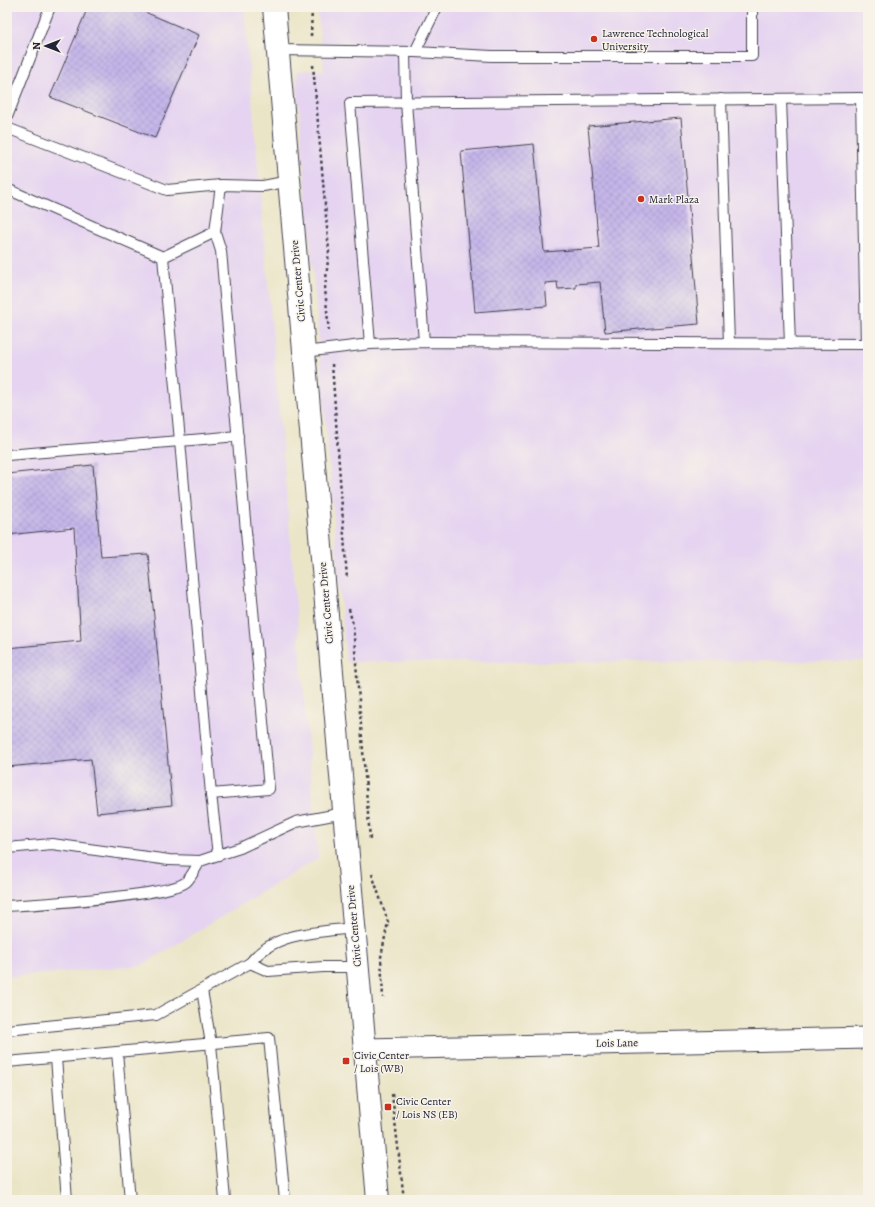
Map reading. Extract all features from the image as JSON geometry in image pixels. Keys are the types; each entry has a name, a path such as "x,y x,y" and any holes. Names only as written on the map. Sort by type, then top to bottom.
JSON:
{"street":[{"name":"Civic Center Drive","path":"274,7 378,1200"},
{"name":"Lois Lane","path":"365,1049 868,1038"}],"lane":[{"path":"7,117 50,7"},
{"path":"424,342 406,102 410,52 438,7"},
{"path":"278,50 410,52 492,56 752,56 752,7"},
{"path":"304,352 370,344 424,342 866,344 860,98 350,103 370,344"},
{"path":"721,99 729,343"},
{"path":"781,99 790,344"},
{"path":"7,128 167,190 221,185 263,186 289,181"},
{"path":"211,794 269,789 221,251 215,232 221,185"},
{"path":"7,189 163,257 215,232"},
{"path":"163,257 211,794 218,855"},
{"path":"7,455 238,436"},
{"path":"7,848 52,844 169,860 200,861 240,848 296,822 344,813"},
{"path":"7,906 123,896 171,888 186,882 200,861"},
{"path":"7,1030 156,1016 250,963 257,954 274,943 291,937 354,928"},
{"path":"250,963 268,971 323,967 357,967"},
{"path":"202,990 211,1044 225,1200"},
{"path":"7,1062 269,1038 285,1200"},
{"path":"117,1052 130,1200"},
{"path":"56,1058 67,1200"}],"path":[{"path":"7,12 9,7"},
{"path":"312,7 312,51 329,251 325,288 328,327"},
{"path":"332,366 347,585"},
{"path":"349,606 353,626 370,841"},
{"path":"371,869 388,922 381,957 384,1000"},
{"path":"392,1093 404,1200"}],"shaded area":[{"path":"7,7 244,7 318,858 142,965 7,977"},
{"name":"Mark Plaza","path":"317,7 868,7 868,661 346,662 296,71 324,70"}],"building":[{"path":"88,7 133,7 199,35 155,138 50,97"},
{"name":"Mark Plaza","path":"681,118 699,324 605,332 600,282 576,284 576,288 558,289 557,282 545,283 547,306 475,312 461,151 534,144 544,252 599,248 588,126"},
{"path":"93,465 101,557 148,554 172,805 97,813 91,759 7,767 7,648 81,641 74,528 7,535 7,474"}],"place":[{"name":"Lawrence Technological University","path":"594,39"},
{"name":"Mark Plaza","path":"641,199"},
{"name":"Civic Center / Lois (WB)","path":"346,1061"},
{"name":"Civic Center / Lois NS (EB)","path":"388,1107"}]}
